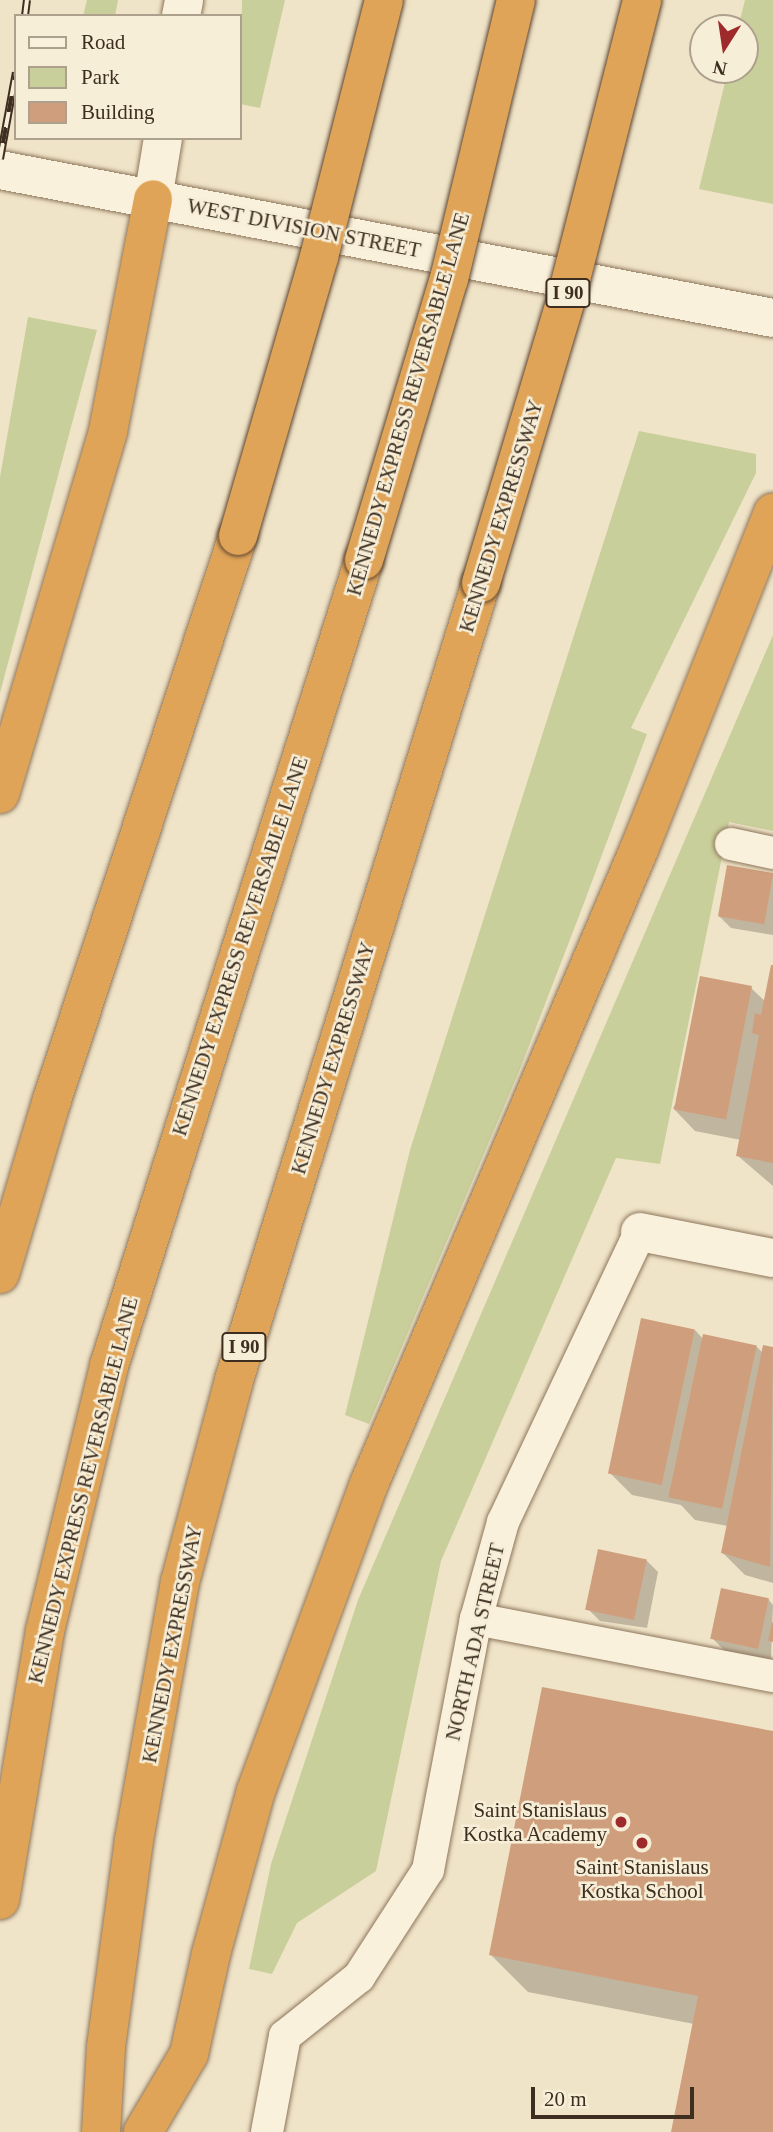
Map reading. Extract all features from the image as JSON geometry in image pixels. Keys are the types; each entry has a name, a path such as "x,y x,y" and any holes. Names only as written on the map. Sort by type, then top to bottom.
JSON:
{"highway":[{"path":"0,1274 52,1100 238,536 319,257 384,0"},
{"name":"KENNEDY EXPRESS REVERSABLE LANE","path":"0,1900 45,1631 109,1366 449,279 516,0"},
{"name":"KENNEDY EXPRESSWAY","path":"101,2132 106,2048 134,1840 180,1582 234,1380 481,583 566,299 642,0"},
{"path":"0,794 108,431 153,199"},
{"path":"143,2132 190,2054 211,1954 256,1791 369,1484 640,847 773,513"}],"main road":[{"path":"153,199 163,140"},
{"name":"WEST DIVISION STREET","path":"0,170 773,318"},
{"path":"639,1232 773,1258"}],"lane":[{"path":"731,844 773,853"},
{"name":"NORTH ADA STREET","path":"267,2132 285,2036 359,1977 428,1870 476,1619 503,1522 639,1232"},
{"path":"476,1619 773,1676"}],"green space":[{"path":"87,0 118,0 115,14 84,14"},
{"path":"242,0 285,0 260,108 242,104"},
{"path":"745,0 773,0 773,204 699,189 725,84 759,84 759,14 742,14"},
{"path":"28,317 97,330 0,693 0,477"},
{"path":"639,431 756,454 756,473 631,728 647,734 581,911 520,1069 369,1424 345,1415 410,1150"},
{"path":"773,635 773,831 729,822 660,1164 616,1158 441,1561 376,1871 297,1923 272,1974 249,1969 271,1864 358,1600"}],"building":[{"path":"727,865 773,873 764,924 718,916"},
{"path":"771,965 773,1163 736,1156 759,1035 752,1033 755,1013 761,1015"},
{"path":"700,976 752,986 726,1120 674,1110"},
{"path":"641,1318 695,1329 662,1485 608,1474"},
{"path":"703,1334 757,1345 722,1509 668,1497"},
{"path":"763,1345 773,1347 770,1567 721,1553"},
{"path":"598,1549 647,1559 634,1620 585,1610"},
{"path":"721,1588 769,1598 758,1649 710,1639"},
{"path":"773,1623 773,1642 768,1641"},
{"name":"Saint Stanislaus Kostka School","path":"542,1687 773,1731 773,2132 671,2132 698,1996 489,1955"}],"railway":[{"path":"25,14 27,0"},
{"path":"0,159 14,83"}],"place":[{"name":"Saint Stanislaus Kostka Academy","path":"621,1822"},
{"name":"Saint Stanislaus Kostka School","path":"642,1843"}]}
